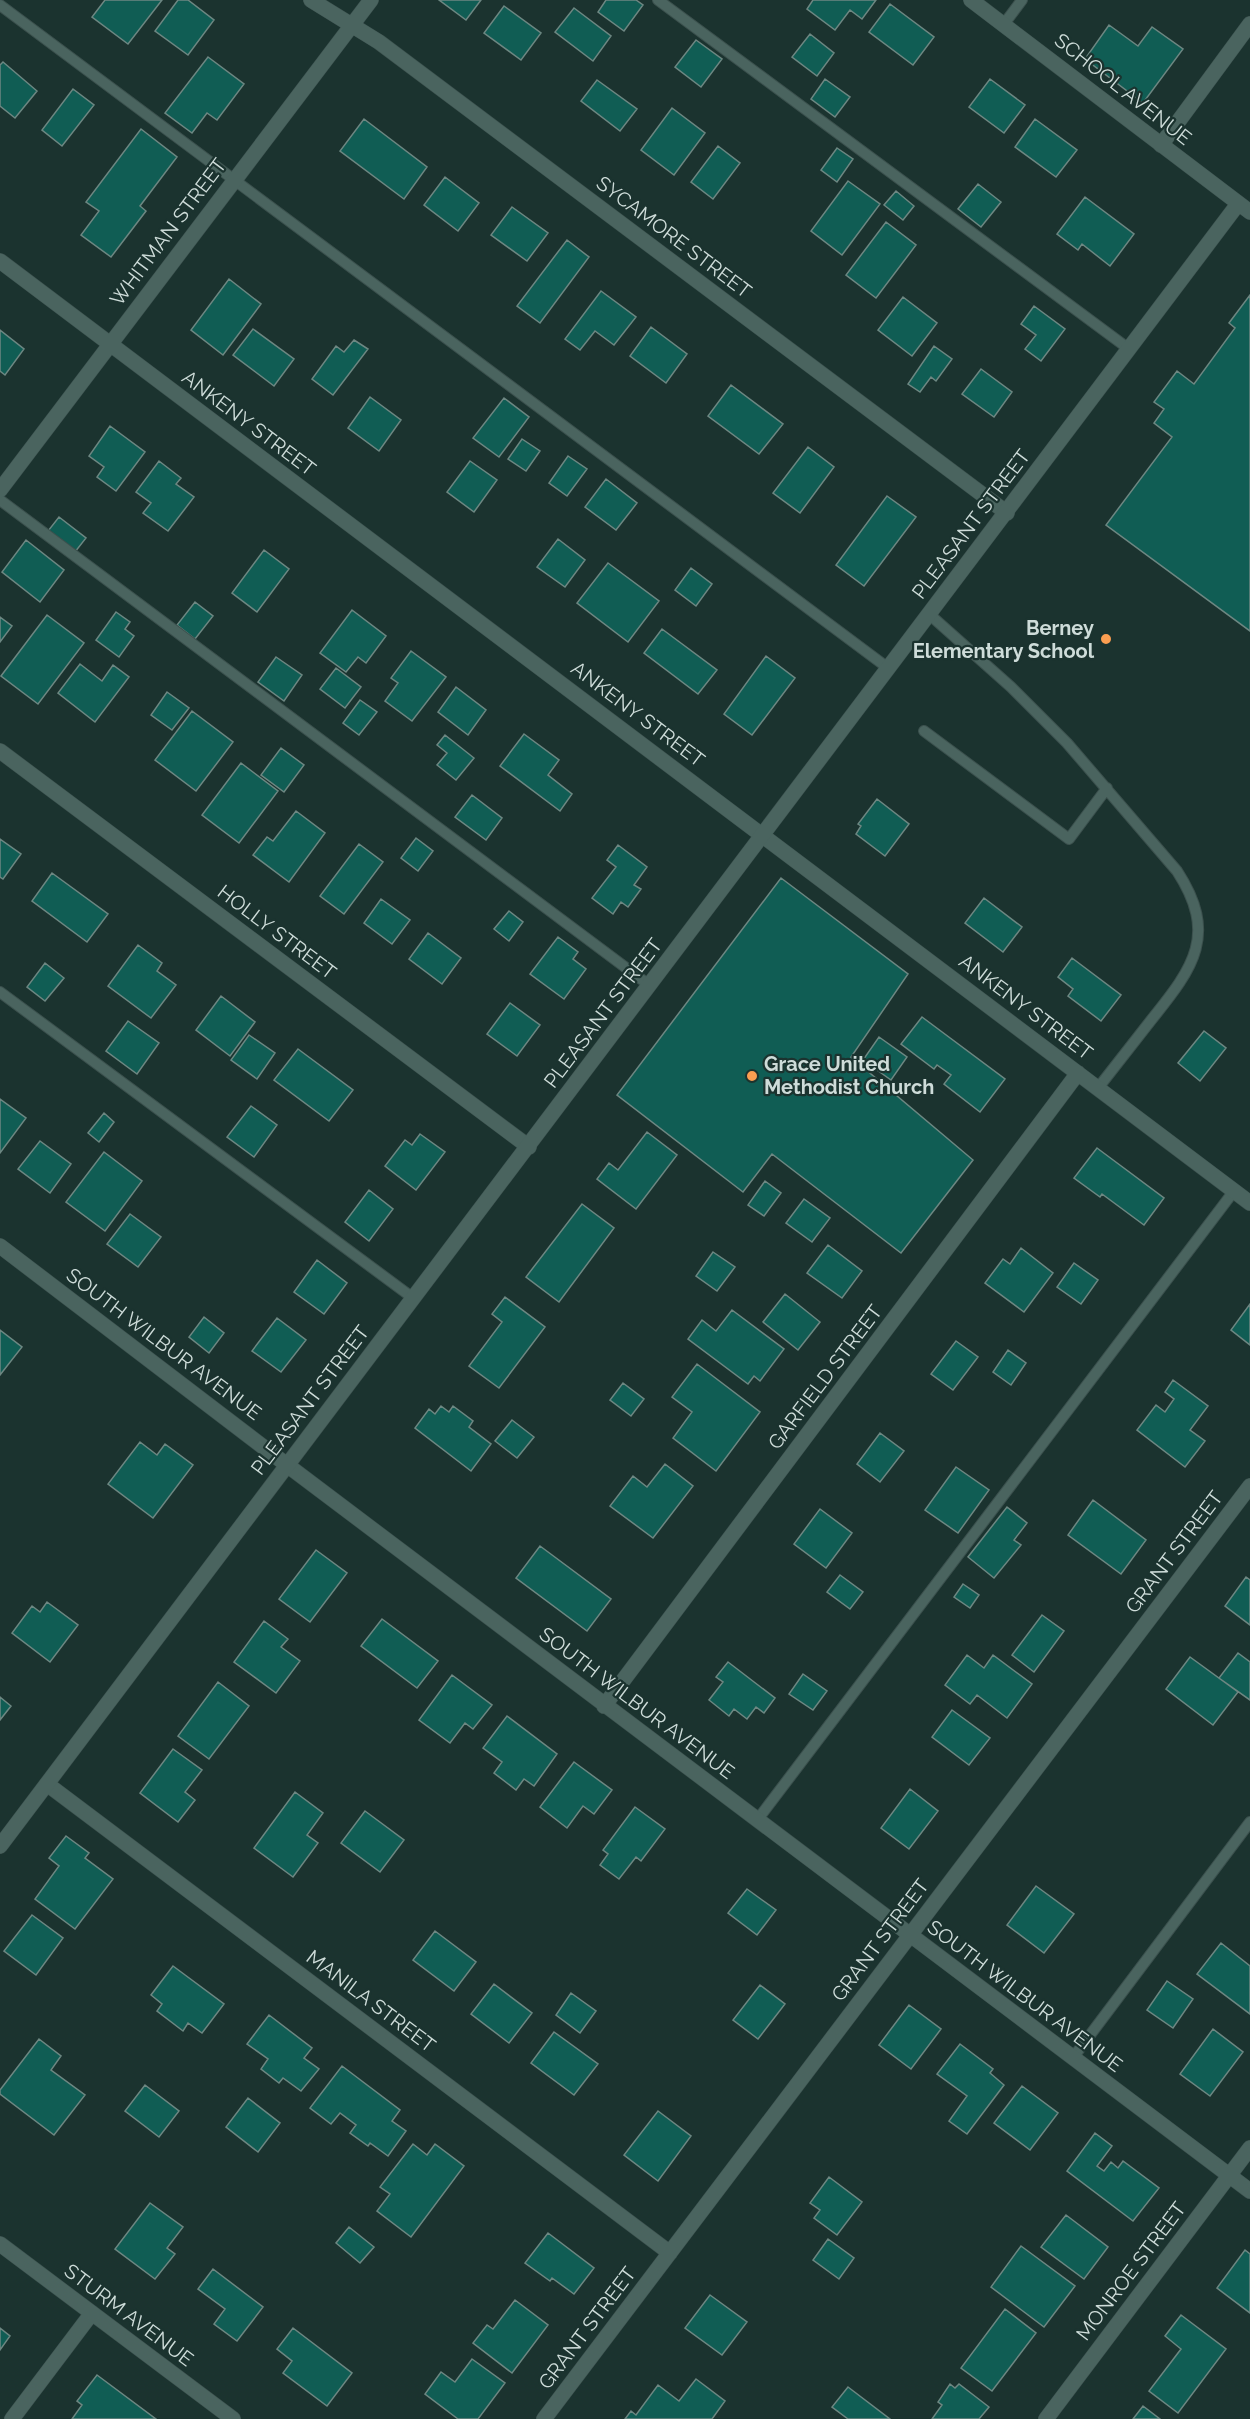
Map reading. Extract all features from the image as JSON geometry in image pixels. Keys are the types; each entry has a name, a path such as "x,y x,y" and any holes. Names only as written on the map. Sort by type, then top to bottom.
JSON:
{"street":[{"name":"SYCAMORE STREET","path":"311,0 380,42 1007,513"},
{"name":"WHITMAN STREET","path":"0,490 371,0"},
{"name":"SCHOOL AVENUE","path":"971,0 1244,208"},
{"path":"1161,145 1250,24"},
{"name":"PLEASANT STREET","path":"0,1846 1129,349 1244,208"},
{"name":"ANKENY STREET","path":"0,261 1250,1203"},
{"name":"HOLLY STREET","path":"0,751 529,1147"},
{"name":"GARFIELD STREET","path":"604,1706 1078,1073"},
{"name":"SOUTH WILBUR AVENUE","path":"0,1246 604,1706 758,1819 1250,2192"},
{"name":"GRANT STREET","path":"544,2419 1250,1486"},
{"name":"MANILA STREET","path":"47,1784 670,2253"},
{"name":"MONROE STREET","path":"1046,2419 1250,2148"},
{"name":"STURM AVENUE","path":"0,2244 233,2419"},
{"path":"12,2419 92,2313"}],"lane":[{"path":"658,0 1129,349"},
{"path":"1004,24 1022,0"},
{"path":"0,5 888,669"},
{"path":"0,500 649,985"},
{"path":"929,614 1011,687 1107,788 1177,871 1192,893 1197,915 1193,961 1181,983 1098,1088"},
{"path":"924,731 1069,839 1107,788"},
{"path":"0,992 413,1298"},
{"path":"758,1819 1234,1191"},
{"path":"1072,2059 1250,1822"}],"building":[{"path":"105,0 162,0 128,44 92,17"},
{"path":"178,0 188,0 214,20 188,55 155,31"},
{"path":"439,0 481,0 466,20"},
{"path":"606,0 636,0 643,5 624,31 598,12"},
{"path":"813,0 876,0 862,19 850,10 835,30 807,9"},
{"path":"890,4 934,37 913,65 869,32"},
{"path":"504,6 541,33 521,60 484,33"},
{"path":"574,8 611,36 593,61 555,32"},
{"path":"1109,25 1138,46 1152,27 1183,49 1143,103 1085,59"},
{"path":"810,34 834,53 817,76 792,57"},
{"path":"696,40 722,59 701,87 675,67"},
{"path":"208,57 244,84 217,120 207,113 192,133 165,113"},
{"path":"3,62 37,91 15,118 0,106 0,65"},
{"path":"825,79 850,97 835,117 811,99"},
{"path":"990,79 1025,105 1004,133 969,107"},
{"path":"597,80 637,109 620,131 581,101"},
{"path":"73,89 94,105 62,146 42,130"},
{"path":"672,108 705,133 674,175 641,150"},
{"path":"364,119 427,167 404,199 340,151"},
{"path":"1035,119 1077,150 1056,177 1015,147"},
{"path":"141,129 177,157 140,206 146,211 111,257 81,235 99,211 86,202"},
{"path":"718,146 740,163 713,199 691,182"},
{"path":"837,148 853,159 837,182 821,170"},
{"path":"445,177 479,203 458,231 424,205"},
{"path":"848,181 880,204 842,255 811,231"},
{"path":"978,184 1001,202 981,227 958,209"},
{"path":"896,191 914,206 903,220 884,205"},
{"path":"1085,197 1134,234 1110,266 1082,244 1078,250 1057,234"},
{"path":"512,207 548,233 527,261 491,235"},
{"path":"886,222 916,245 876,298 846,275"},
{"path":"567,240 589,257 540,323 517,306"},
{"path":"229,279 261,304 223,355 191,330"},
{"path":"601,291 636,317 614,345 595,331 580,350 565,339"},
{"path":"1250,295 1250,631 1106,525 1172,437 1154,423 1164,409 1154,402 1177,371 1194,384 1235,328 1229,323"},
{"path":"903,297 937,323 912,356 878,330"},
{"path":"1034,306 1065,329 1041,361 1025,349 1036,335 1021,324"},
{"path":"651,327 687,354 666,383 630,356"},
{"path":"253,329 294,359 274,386 233,355"},
{"path":"0,330 24,349 5,375 0,371"},
{"path":"354,340 368,349 333,395 312,379 336,346 344,352"},
{"path":"934,346 952,359 936,381 931,377 920,392 908,384"},
{"path":"981,369 1012,392 994,417 962,394"},
{"path":"731,385 783,424 759,454 708,416"},
{"path":"370,397 401,420 379,451 348,428"},
{"path":"504,398 529,417 499,457 473,438"},
{"path":"110,426 145,452 116,491 97,477 104,467 89,456"},
{"path":"522,439 540,451 526,471 508,459"},
{"path":"808,447 834,467 800,513 773,493"},
{"path":"568,456 587,469 567,496 549,483"},
{"path":"159,461 181,478 176,484 194,497 168,531 143,513 151,503 136,492"},
{"path":"470,461 497,480 474,512 447,492"},
{"path":"606,479 637,503 616,530 585,507"},
{"path":"887,496 916,517 864,586 836,565"},
{"path":"59,517 86,538 75,552 48,531"},
{"path":"558,539 585,560 565,587 537,567"},
{"path":"26,540 64,570 40,602 2,572"},
{"path":"264,550 289,569 257,612 232,593"},
{"path":"608,563 659,601 628,642 577,603"},
{"path":"691,568 712,584 696,606 675,590"},
{"path":"195,602 213,616 195,639 177,625"},
{"path":"352,610 386,636 366,663 358,657 346,672 320,653"},
{"path":"116,612 130,622 125,629 134,636 119,657 96,640"},
{"path":"47,615 84,643 38,704 1,676"},
{"path":"0,617 12,626 0,642"},
{"path":"662,629 717,670 698,694 644,653"},
{"path":"411,651 446,677 412,721 385,701 398,683 391,678"},
{"path":"766,656 795,678 752,735 724,714"},
{"path":"276,657 302,675 284,701 258,682"},
{"path":"80,664 102,681 113,665 129,677 95,722 58,693"},
{"path":"336,668 361,687 345,708 320,689"},
{"path":"456,687 486,710 468,735 438,712"},
{"path":"167,692 189,708 172,730 151,715"},
{"path":"360,700 377,712 359,735 343,723"},
{"path":"192,711 233,742 196,791 155,760"},
{"path":"524,734 559,760 548,775 572,794 560,811 500,766"},
{"path":"445,735 474,758 456,780 437,765 447,753 437,745"},
{"path":"281,748 304,765 284,792 261,775"},
{"path":"241,763 278,791 239,843 202,815"},
{"path":"472,795 502,818 486,840 455,817"},
{"path":"877,799 909,824 885,856 856,834 861,826 858,824"},
{"path":"296,811 325,833 289,882 253,855 267,837 273,841"},
{"path":"416,838 433,851 418,871 401,858"},
{"path":"0,839 21,854 3,879 0,877"},
{"path":"359,844 383,862 344,914 320,896"},
{"path":"618,845 647,867 634,885 641,889 628,907 621,902 613,914 592,898 616,867 607,860"},
{"path":"52,873 108,914 87,942 32,901"},
{"name":"Grace United Methodist Church","path":"781,878 908,974 851,1057 973,1160 901,1253 772,1154 743,1192 617,1095"},
{"path":"984,898 1022,927 1003,952 965,923"},
{"path":"381,899 410,920 392,944 364,923"},
{"path":"509,911 523,922 509,941 494,929"},
{"path":"428,933 461,958 442,984 409,959"},
{"path":"558,937 578,952 573,959 586,969 564,999 530,974"},
{"path":"138,945 162,963 157,971 176,985 151,1018 108,986"},
{"path":"1072,958 1121,995 1101,1021 1068,996 1073,989 1058,977"},
{"path":"45,963 64,978 45,1001 27,987"},
{"path":"221,996 255,1022 230,1056 196,1030"},
{"path":"510,1003 540,1025 517,1056 487,1034"},
{"path":"922,1017 1005,1079 980,1112 944,1084 951,1075 937,1065 934,1069 901,1044"},
{"path":"128,1021 159,1043 137,1074 106,1051"},
{"path":"1204,1031 1226,1048 1200,1081 1178,1063"},
{"path":"249,1035 275,1053 257,1079 231,1060"},
{"path":"879,1037 907,1057 891,1080 863,1060"},
{"path":"298,1049 353,1090 329,1121 274,1080"},
{"path":"0,1099 26,1118 0,1153"},
{"path":"251,1106 277,1125 254,1157 227,1137"},
{"path":"104,1113 114,1122 99,1142 88,1133"},
{"path":"647,1132 677,1155 636,1209 597,1179 609,1163 618,1170"},
{"path":"420,1134 445,1152 416,1190 385,1166 405,1140 412,1145"},
{"path":"40,1141 71,1164 50,1193 18,1169"},
{"path":"1097,1148 1164,1198 1144,1225 1102,1194 1100,1197 1074,1178"},
{"path":"104,1152 142,1181 105,1231 66,1202"},
{"path":"765,1181 781,1193 764,1216 748,1205"},
{"path":"369,1190 393,1209 369,1241 345,1222"},
{"path":"804,1199 830,1218 812,1242 786,1223"},
{"path":"582,1204 614,1228 559,1302 526,1277"},
{"path":"130,1214 161,1237 138,1267 107,1244"},
{"path":"828,1245 862,1271 842,1298 807,1273"},
{"path":"1021,1248 1053,1273 1024,1312 985,1283 1003,1259 1010,1264"},
{"path":"713,1252 735,1267 717,1291 696,1276"},
{"path":"317,1260 347,1283 324,1314 294,1292"},
{"path":"1074,1263 1098,1280 1081,1304 1057,1287"},
{"path":"785,1294 820,1322 798,1350 763,1322"},
{"path":"505,1297 545,1327 499,1388 469,1366 502,1322 492,1314"},
{"path":"1250,1304 1250,1345 1231,1330"},
{"path":"732,1310 784,1349 760,1381 754,1376 748,1384 688,1339 702,1320 716,1331"},
{"path":"204,1317 224,1333 209,1353 189,1337"},
{"path":"277,1318 306,1340 281,1372 252,1351"},
{"path":"0,1330 22,1347 0,1375"},
{"path":"956,1341 978,1357 953,1390 931,1374"},
{"path":"1008,1350 1026,1363 1011,1385 993,1372"},
{"path":"697,1364 760,1412 716,1471 673,1438 692,1412 672,1397"},
{"path":"1173,1380 1208,1406 1190,1430 1205,1441 1185,1467 1137,1430 1156,1405 1165,1412 1174,1399 1165,1392"},
{"path":"623,1383 644,1399 631,1416 610,1400"},
{"path":"441,1406 449,1412 453,1406 473,1421 469,1427 491,1444 471,1471 415,1428 429,1409 435,1414"},
{"path":"512,1420 534,1437 517,1458 495,1441"},
{"path":"880,1433 904,1451 880,1482 857,1464"},
{"path":"140,1442 157,1455 165,1444 193,1465 153,1518 108,1484"},
{"path":"665,1464 693,1486 653,1538 610,1506 633,1476 647,1487"},
{"path":"956,1467 989,1490 958,1533 925,1510"},
{"path":"1093,1500 1146,1540 1121,1574 1068,1535"},
{"path":"1007,1507 1027,1523 1014,1540 1021,1545 994,1578 968,1557"},
{"path":"820,1509 852,1533 826,1568 794,1544"},
{"path":"540,1546 611,1599 587,1631 516,1578"},
{"path":"316,1550 347,1573 310,1622 279,1599"},
{"path":"840,1575 863,1592 850,1609 827,1592"},
{"path":"1246,1577 1250,1580 1250,1625 1225,1606"},
{"path":"963,1584 979,1595 970,1608 954,1597"},
{"path":"47,1602 78,1625 50,1662 12,1633 32,1606 40,1612"},
{"path":"1042,1615 1064,1631 1034,1672 1012,1655"},
{"path":"382,1619 438,1661 417,1688 361,1646"},
{"path":"264,1621 288,1639 281,1647 300,1661 276,1693 234,1662"},
{"path":"1238,1653 1250,1662 1250,1700 1219,1678"},
{"path":"967,1655 984,1668 993,1655 1032,1684 1007,1718 977,1695 970,1704 945,1685"},
{"path":"1190,1657 1238,1692 1213,1725 1166,1689"},
{"path":"728,1662 775,1698 764,1713 756,1707 747,1719 734,1709 729,1716 709,1700 723,1682 716,1677"},
{"path":"803,1674 827,1691 813,1710 789,1694"},
{"path":"452,1675 492,1705 473,1729 465,1723 450,1743 419,1720"},
{"path":"218,1682 249,1706 209,1759 178,1736"},
{"path":"0,1697 11,1706 0,1720"},
{"path":"952,1710 990,1738 969,1765 932,1737"},
{"path":"507,1716 557,1754 534,1786 524,1779 516,1790 494,1773 502,1762 483,1748"},
{"path":"173,1749 202,1770 185,1792 195,1800 178,1822 140,1793"},
{"path":"574,1762 612,1790 594,1814 583,1806 567,1828 540,1807"},
{"path":"910,1789 938,1811 909,1849 881,1828"},
{"path":"295,1792 323,1813 307,1835 318,1843 293,1877 254,1848"},
{"path":"635,1807 665,1829 641,1861 636,1857 619,1879 600,1865 608,1854 603,1850"},
{"path":"365,1811 404,1840 380,1872 341,1843"},
{"path":"66,1836 89,1853 85,1858 113,1879 75,1929 35,1899 59,1866 49,1858"},
{"path":"1036,1886 1074,1914 1044,1953 1007,1925"},
{"path":"747,1889 776,1910 757,1935 728,1913"},
{"path":"32,1915 63,1938 36,1975 4,1951"},
{"path":"435,1931 476,1962 454,1991 413,1960"},
{"path":"1221,1943 1250,1966 1250,2014 1197,1974"},
{"path":"173,1966 224,2004 202,2033 188,2023 183,2031 157,2011 162,2004 151,1995"},
{"path":"1167,1981 1193,1999 1173,2028 1147,2010"},
{"path":"494,1984 532,2013 509,2043 471,2014"},
{"path":"760,1985 785,2004 758,2039 733,2020"},
{"path":"571,1993 596,2011 580,2033 556,2015"},
{"path":"909,2005 941,2029 911,2069 879,2045"},
{"path":"269,2015 312,2048 304,2058 319,2069 301,2091 283,2078 279,2083 261,2069 268,2059 247,2044"},
{"path":"1213,2029 1243,2052 1210,2096 1180,2074"},
{"path":"554,2032 598,2064 574,2095 531,2063"},
{"path":"39,2039 61,2056 51,2070 85,2095 54,2135 0,2094 0,2090"},
{"path":"960,2044 993,2069 990,2073 1004,2085 967,2134 949,2121 967,2096 937,2074"},
{"path":"342,2066 400,2110 392,2121 406,2131 388,2156 370,2143 368,2146 350,2133 356,2125 340,2113 331,2124 310,2108"},
{"path":"145,2085 179,2111 159,2137 125,2111"},
{"path":"1022,2086 1058,2113 1030,2150 994,2123"},
{"path":"248,2098 280,2123 258,2152 226,2127"},
{"path":"658,2111 691,2136 658,2181 624,2155"},
{"path":"1095,2133 1112,2146 1097,2166 1104,2171 1111,2162 1118,2168 1123,2161 1159,2188 1133,2221 1067,2171"},
{"path":"413,2144 427,2155 435,2144 464,2166 411,2237 377,2211 390,2194 380,2187"},
{"path":"829,2177 862,2202 837,2235 814,2218 820,2210 810,2203"},
{"path":"150,2203 183,2227 167,2248 175,2254 155,2279 115,2249"},
{"path":"1066,2215 1108,2247 1084,2279 1041,2247"},
{"path":"349,2227 374,2247 360,2263 336,2243"},
{"path":"548,2233 594,2268 574,2294 552,2278 550,2281 525,2263"},
{"path":"828,2239 854,2258 839,2279 813,2260"},
{"path":"1021,2246 1075,2286 1044,2327 991,2287"},
{"path":"1245,2250 1250,2254 1250,2313 1217,2288"},
{"path":"213,2269 263,2307 237,2341 214,2324 225,2309 198,2289"},
{"path":"710,2295 747,2322 722,2355 685,2328"},
{"path":"515,2300 548,2325 512,2373 473,2343 487,2325 493,2329"},
{"path":"1005,2309 1036,2333 992,2391 961,2368"},
{"path":"1181,2315 1226,2349 1178,2413 1149,2391 1181,2349 1165,2336"},
{"path":"0,2328 10,2336 0,2350"},
{"path":"293,2328 352,2373 327,2406 283,2373 292,2361 277,2349"},
{"path":"472,2359 505,2383 478,2419 458,2419 425,2394 441,2372 455,2382"},
{"path":"97,2375 156,2419 72,2419 82,2405 77,2401"},
{"path":"696,2379 725,2401 712,2419 625,2419 631,2411 636,2415 658,2385 679,2401"},
{"path":"950,2384 955,2388 959,2384 989,2407 979,2419 932,2419 942,2405 938,2402"},
{"path":"848,2387 890,2419 848,2419 832,2407"},
{"path":"1143,2406 1160,2419 1133,2419"}],"place":[{"name":"Berney Elementary School","path":"1106,639"},
{"name":"Grace United Methodist Church","path":"752,1076"}]}
